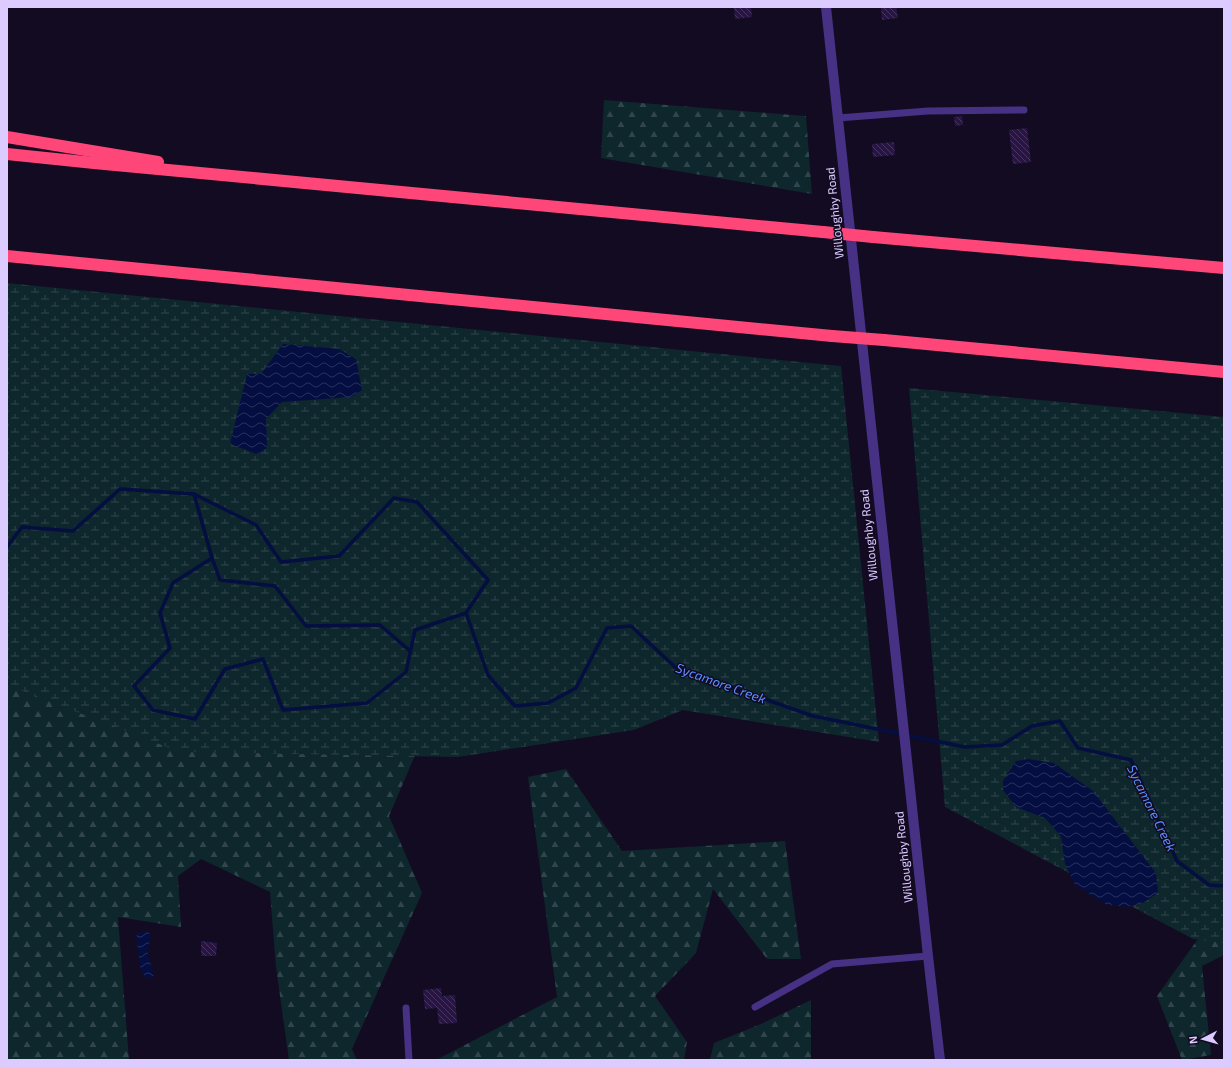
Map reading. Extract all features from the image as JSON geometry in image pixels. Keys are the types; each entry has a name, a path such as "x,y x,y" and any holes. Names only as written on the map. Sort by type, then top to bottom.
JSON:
{"highway":[{"path":"7,137 98,151 238,176"},
{"path":"7,154 823,232 1224,268"},
{"path":"7,256 832,336 1224,372"}],"street":[{"name":"Willoughby Road","path":"826,7 908,776 940,1060"}],"lane":[{"path":"838,118 928,111 1024,110"},
{"path":"755,1007 832,964 928,956"},
{"path":"406,1008 409,1060"}],"green space":[{"path":"604,100 806,116 812,194 601,158"},
{"path":"7,283 841,366 879,742 683,710 634,730 458,757 180,752 7,685"},
{"path":"909,388 1224,417 1224,943 1193,939 945,807"},
{"path":"7,599 428,725 389,816 422,893 352,1049 357,1060 289,1060 276,967 270,892 201,859 178,876 181,927 118,917 129,1060 7,1060"},
{"path":"566,769 622,851 785,841 801,959 767,959 713,889 696,953 655,996 687,1042 684,1060 436,1060 557,997 528,777"},
{"path":"1224,909 1224,955 1202,966 1211,1055 1182,1060 1157,996 1203,932"},
{"path":"811,1000 811,1060 710,1060 714,1043 761,1024"}],"water":[{"path":"283,344 339,349 356,359 362,390 351,397 282,402 266,419 267,448 257,454 230,444 247,374 261,374"},
{"path":"1028,759 1054,763 1093,791 1156,873 1158,893 1143,903 1127,907 1105,904 1075,885 1065,864 1061,836 1045,818 1016,807 1003,790 1003,781 1016,761"},
{"path":"141,931 149,932 151,938 147,950 154,976 148,979 141,972 136,936"}],"building":[{"path":"734,7 751,7 752,17 735,19"},
{"path":"881,7 896,7 898,18 882,20"},
{"path":"962,116 963,125 955,126 954,117"},
{"path":"1027,128 1031,162 1013,164 1009,130"},
{"path":"894,142 895,155 873,157 872,144"},
{"path":"201,941 217,943 216,956 201,956"},
{"path":"441,988 442,996 455,995 457,1023 439,1024 437,1008 425,1009 423,990"}],"waterway":[{"name":"Sycamore Creek","path":"7,547 22,527 73,531 120,489 194,494 212,558 173,583 160,613 170,648 134,686 153,710 195,719 225,669 263,659 283,710 367,703 406,672 415,630 466,613 488,675 515,706 548,703 576,688 607,628 631,626 676,668 813,716 965,747 1002,745 1032,726 1060,721 1078,748 1131,760 1177,861 1209,885 1224,886"},
{"path":"194,494 256,525 281,562 339,556 394,498 417,502 488,580 466,613"},
{"path":"212,558 220,580 275,586 306,626 380,625 410,651"}]}
